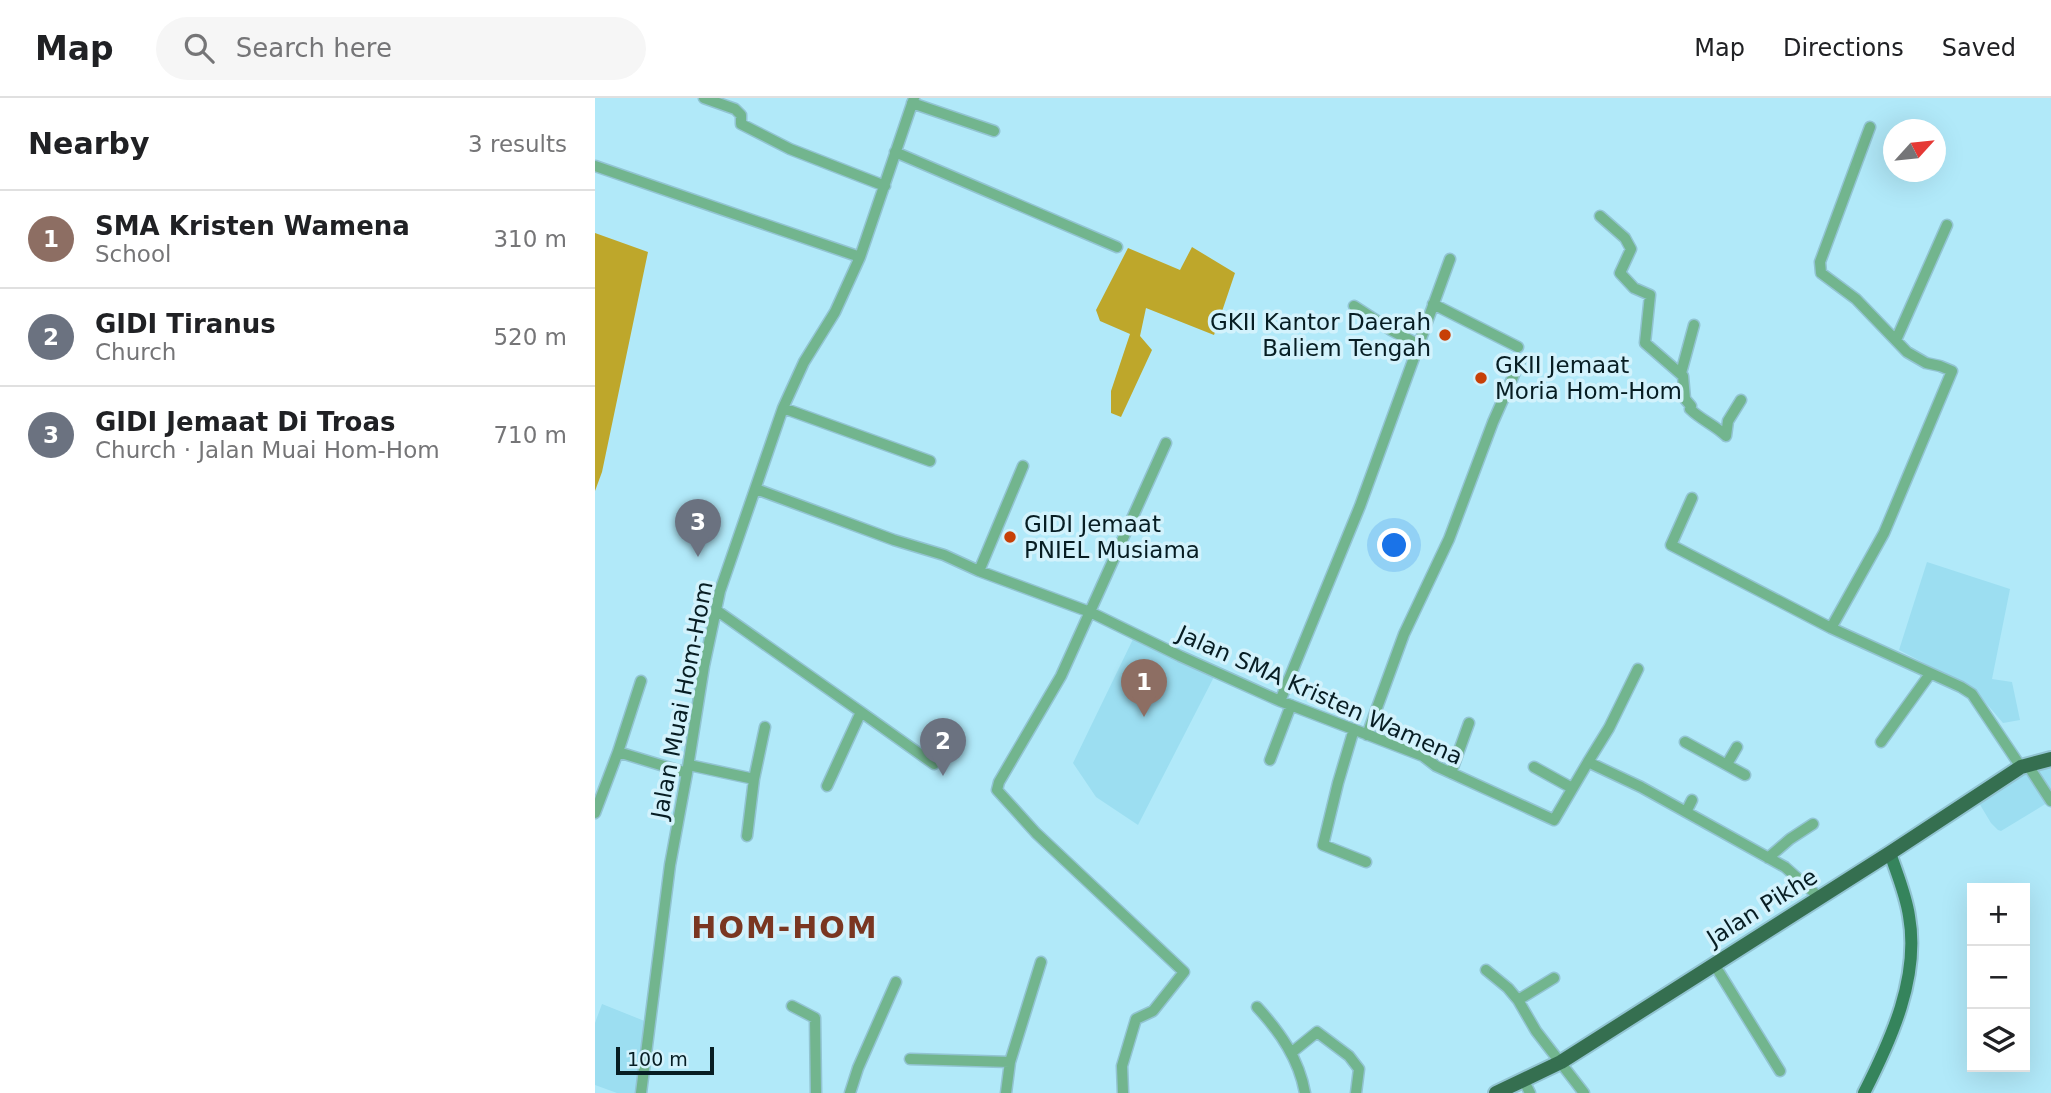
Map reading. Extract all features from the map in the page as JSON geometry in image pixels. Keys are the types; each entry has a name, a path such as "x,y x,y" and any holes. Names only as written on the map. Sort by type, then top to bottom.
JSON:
{"highway":[{"name":"Jalan Pikhe","path":"1496,1093 1527,1087 1561,1062 2024,765 2051,759"}],"main road":[{"path":"1864,1093 1901,987 1903,918 1886,856"},
{"path":"1856,1093 1871,1073"}],"street":[{"path":"704,98 737,110 741,115 741,124 750,130 885,186"},
{"path":"913,101 995,131"},
{"name":"Jalan Muai Hom-Hom","path":"641,1093 670,865 703,666 716,610 783,408 804,362 835,312 860,257 913,101"},
{"path":"1831,628 1884,533 1952,371 1926,363 1906,352 1856,299 1823,276 1819,268 1837,211 1870,127"},
{"path":"895,152 1117,247"},
{"path":"595,166 860,257"},
{"path":"1600,216 1625,238 1631,249 1620,273 1634,288 1650,295 1645,343 1681,373 1685,384 1685,399 1690,409 1697,417 1717,427 1726,436 1728,421 1741,400"},
{"path":"1896,340 1947,225"},
{"path":"1270,760 1286,703 1450,258"},
{"path":"1433,304 1518,346"},
{"path":"1355,306 1419,345"},
{"path":"1681,373 1694,325"},
{"path":"1367,735 1404,634 1449,539 1520,361"},
{"path":"783,408 930,461"},
{"path":"1123,1093 1122,1066 1135,1021 1161,1003 1184,972 1036,833 997,790 999,782 1061,676 1166,443"},
{"path":"979,571 1023,466"},
{"name":"Jalan SMA Kristen Wamena","path":"756,489 894,540 944,555 979,571 1090,612 1286,703 1423,757 1451,773 1554,820 1609,728 1638,669"},
{"path":"1692,498 1671,545 1831,628 1972,694 2051,801"},
{"path":"716,610 934,764"},
{"path":"1881,742 1930,674"},
{"path":"595,813 641,681"},
{"path":"827,786 861,712"},
{"path":"1451,773 1469,723"},
{"path":"747,836 754,779 765,727"},
{"path":"1354,729 1323,845 1366,862"},
{"path":"1685,742 1745,775"},
{"path":"1727,764 1737,747"},
{"path":"618,752 688,769 754,779"},
{"path":"1588,762 1785,867 1819,897"},
{"path":"1534,767 1572,789"},
{"path":"1686,812 1692,800"},
{"path":"1768,858 1813,824"},
{"path":"1006,1093 1010,1062 1041,962"},
{"path":"1714,964 1780,1071"},
{"path":"1486,970 1518,1000 1536,1031 1584,1093"},
{"path":"1518,1000 1554,978"},
{"path":"850,1093 867,1046 896,982"},
{"path":"792,1006 815,1018 816,1093"},
{"path":"1257,1007 1276,1028 1291,1053 1305,1093"},
{"path":"1291,1053 1317,1032 1349,1056 1359,1069 1356,1093"},
{"path":"911,1059 1010,1062"}],"shaded area":[{"path":"595,233 648,252 602,472 595,491"},
{"path":"1192,247 1235,273 1214,335 1146,308 1140,336 1152,350 1121,417 1111,413 1111,391 1130,334 1100,321 1096,310 1128,248 1180,270"},
{"path":"1927,562 2010,589 1992,679 2012,682 2020,720 2003,723 1974,689 1899,650"},
{"path":"1135,635 1217,671 1138,825 1096,797 1073,763"},
{"path":"2051,763 2051,803 2001,831 1998,830 1979,803 1980,798 2021,772"},
{"path":"602,1004 647,1022 635,1093 617,1093 595,1085 595,1023"}],"place":[{"name":"GKII Kantor Daerah Baliem Tengah","path":"1445,335"},
{"name":"GKII Jemaat Moria Hom-Hom","path":"1481,378"},
{"name":"GIDI Jemaat PNIEL Musiama","path":"1010,537"},
{"name":"GIDI Jemaat Di Troas","path":"698,557"},
{"name":"SMA Kristen Wamena","path":"1144,717"},
{"name":"GIDI Tiranus","path":"943,776"}],"district":[{"name":"HOM-HOM","path":"785,928"}]}
